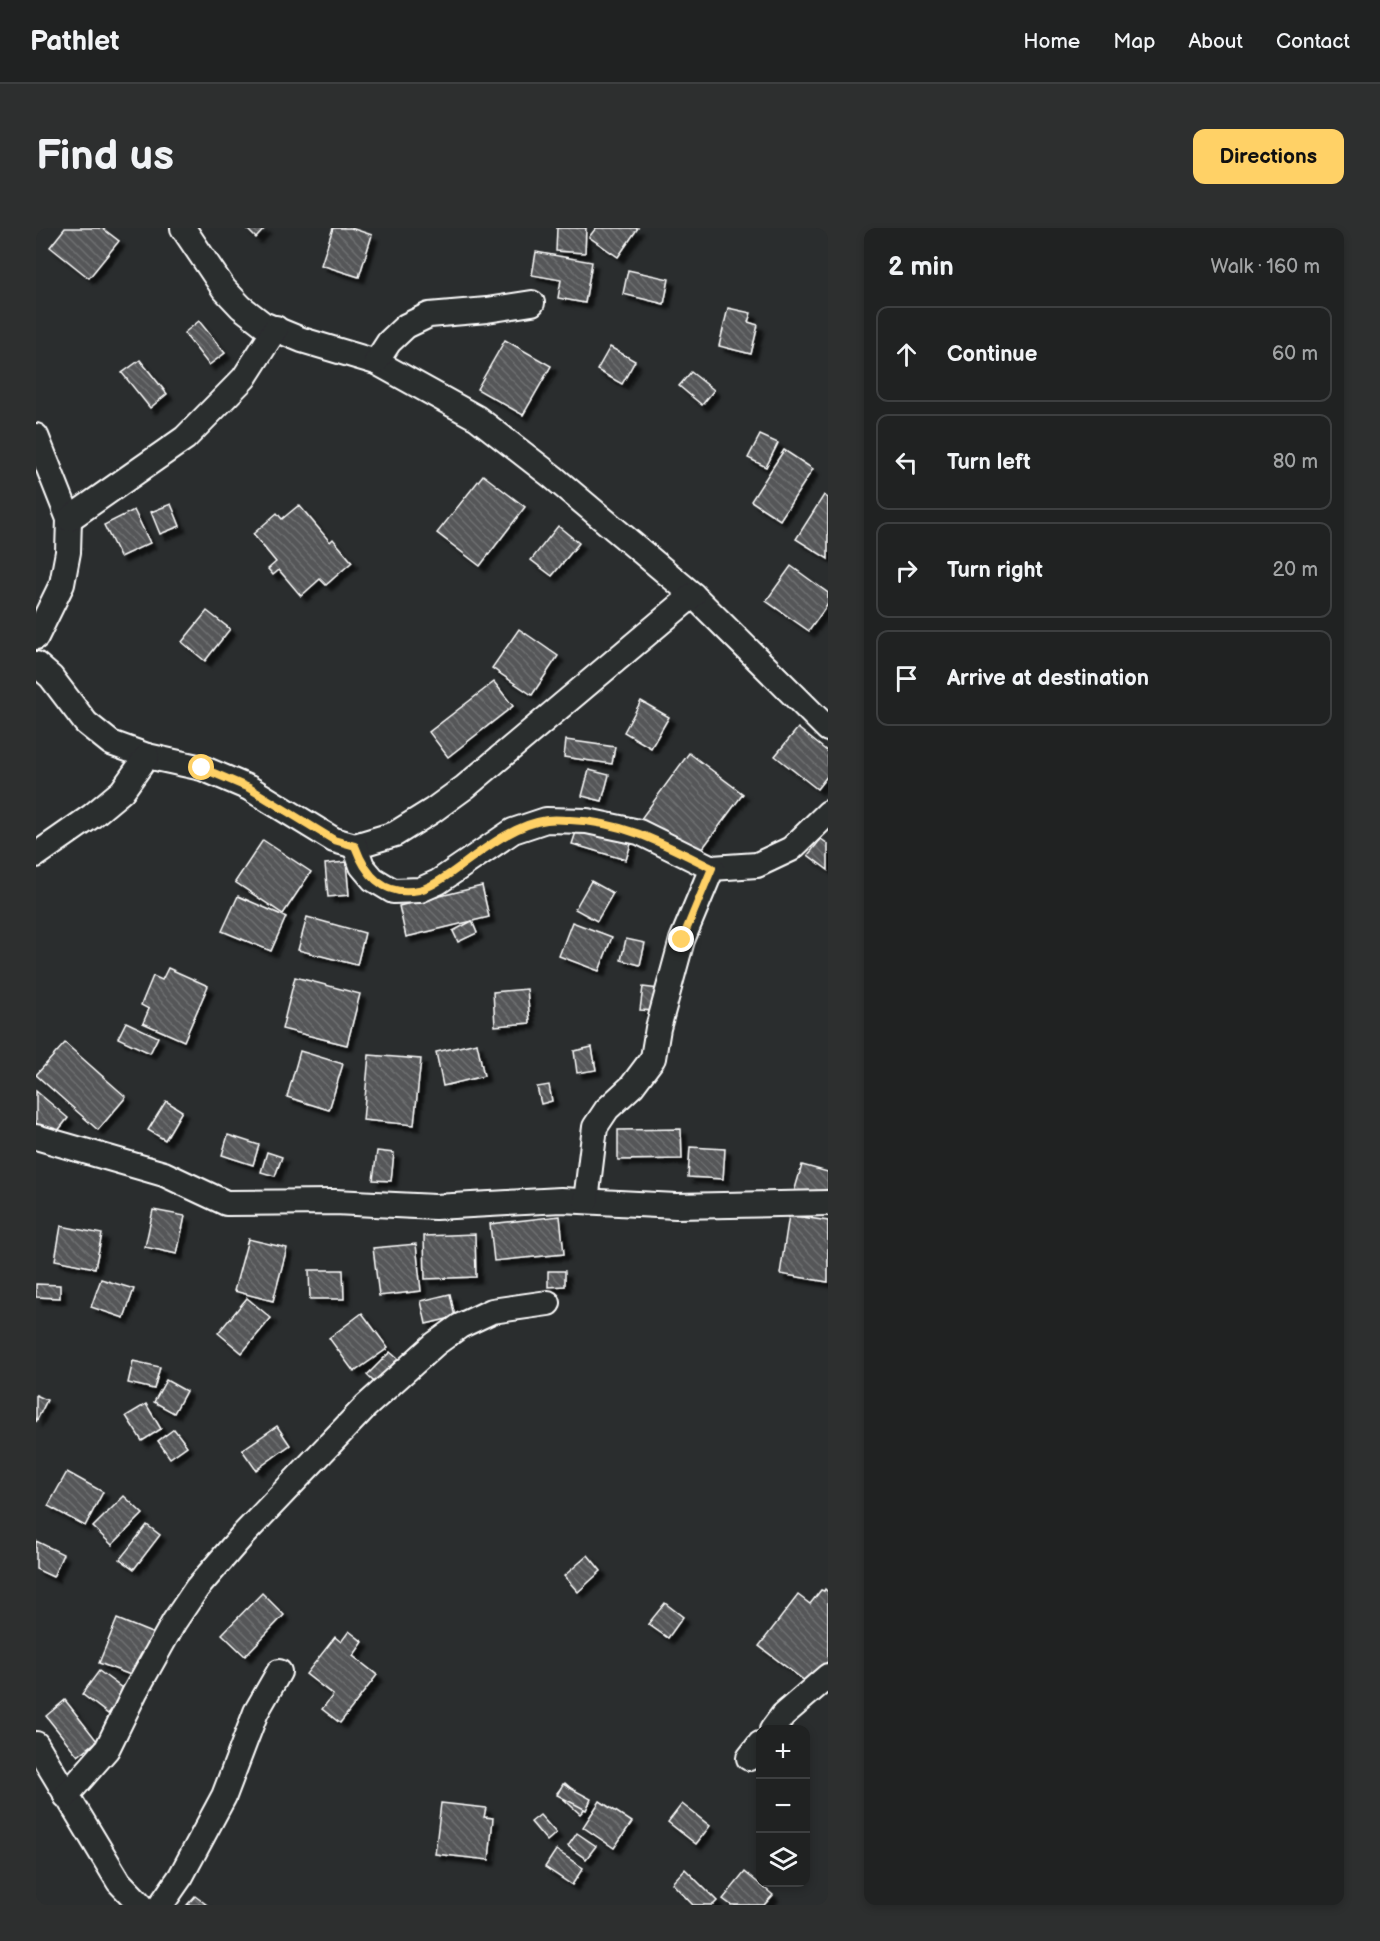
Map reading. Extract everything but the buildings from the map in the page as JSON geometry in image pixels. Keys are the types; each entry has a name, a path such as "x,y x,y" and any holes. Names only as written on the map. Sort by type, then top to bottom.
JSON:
{"street":[{"path":"183,228 230,295 263,324 302,340 376,362 477,418 553,477 693,595 828,729"},
{"path":"376,362 388,342 406,326 429,315 532,303"},
{"path":"69,519 192,431 244,378 276,328"},
{"path":"36,436 69,519 68,552 62,584 36,637"},
{"path":"36,664 51,676 86,723 111,742 147,756 202,768 249,788 334,840 355,846 395,834 465,787 693,595"},
{"path":"36,855 92,816 122,791 147,756"},
{"path":"355,846 362,866 373,879 393,891 420,890 438,882 513,831 546,820 587,821 639,832 712,868 757,865 790,849 828,813"},
{"path":"586,1201 595,1127 607,1109 632,1086 653,1058 658,1028 682,940 712,868"},
{"path":"36,1137 164,1174 225,1203 335,1202 435,1207 561,1200 676,1206 828,1203"},
{"path":"66,1796 107,1749 135,1692 174,1622 197,1588 306,1467 366,1406 435,1344 460,1326 492,1311 548,1303"},
{"path":"161,1905 181,1876 224,1796 256,1712 279,1672"},
{"path":"776,1725 783,1715 828,1676"},
{"path":"36,1744 119,1882 141,1905"}],"route":[{"path":"202,768 249,788 334,840 355,846 362,866 373,879 393,891 420,890 438,882 513,831 546,820 587,821 639,832 712,868 682,940"}]}
